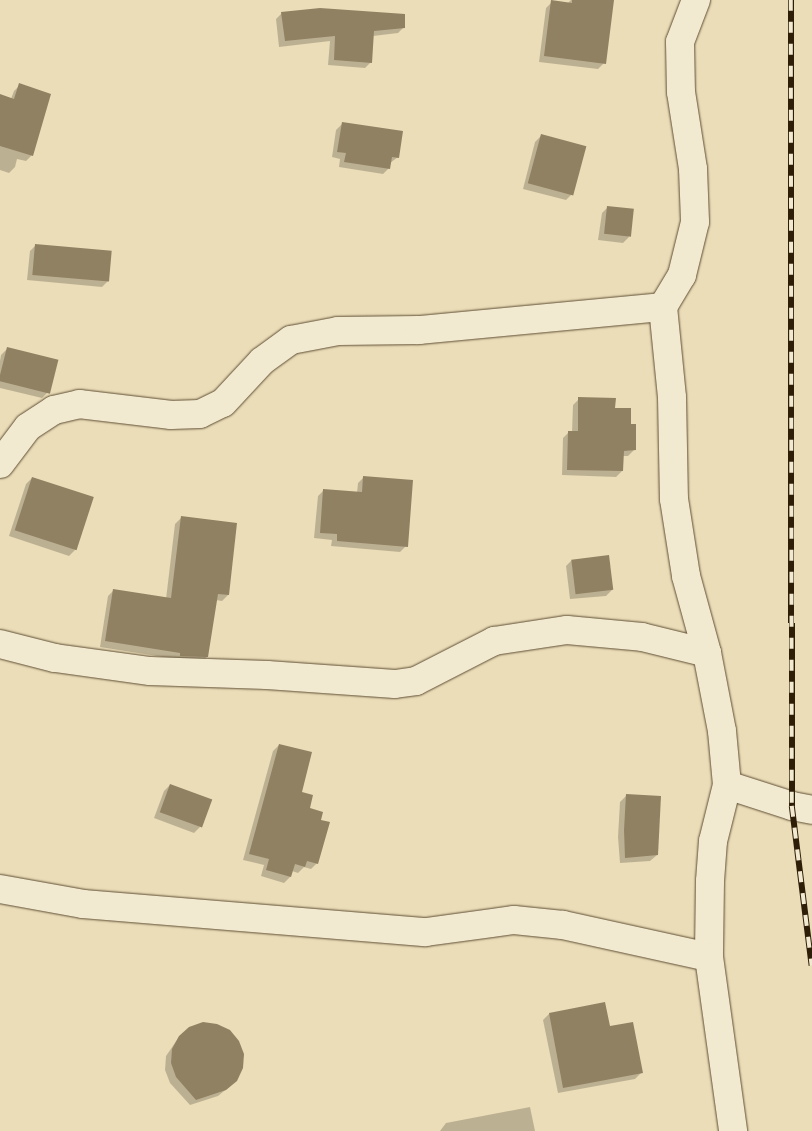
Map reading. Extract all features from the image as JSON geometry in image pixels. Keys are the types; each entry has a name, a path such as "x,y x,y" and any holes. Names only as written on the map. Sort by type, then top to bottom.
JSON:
{"street":[{"path":"696,0 680,42 681,92 692,169 695,222 682,275 663,306 672,397 674,499 686,576 707,653 722,731 727,785 713,841 710,881 709,957 733,1131"},
{"path":"0,464 28,427 54,410 79,404 171,415 200,414 223,403 262,360 291,340 338,331 419,330 663,306"},
{"path":"0,644 55,658 150,671 266,675 395,684 416,681 494,641 568,630 642,637 707,653"},
{"path":"727,785 792,806 812,810"},
{"path":"0,889 83,904 426,932 514,920 553,924 709,957"}],"building":[{"path":"551,0 572,3 572,0 614,0 606,64 544,56"},
{"path":"320,8 405,14 405,28 374,31 372,63 334,60 335,36 285,41 281,12"},
{"path":"19,83 51,94 33,156 0,146 0,94 14,99"},
{"path":"342,122 403,131 399,158 392,157 390,169 344,162 346,153 337,152"},
{"path":"541,134 586,146 573,195 528,183"},
{"path":"607,206 634,209 631,237 604,234"},
{"path":"35,244 112,251 109,282 32,275"},
{"path":"7,347 58,360 50,394 0,381"},
{"path":"578,397 616,398 615,408 631,408 631,424 636,424 636,450 624,451 623,471 567,470 568,431 578,431"},
{"path":"363,476 413,480 408,547 337,541 337,534 320,533 323,489 362,492"},
{"path":"32,477 94,497 77,550 15,530"},
{"path":"181,516 237,523 229,595 218,594 208,657 180,656 180,653 105,641 113,589 171,598"},
{"path":"609,555 613,590 576,594 571,560"},
{"path":"279,744 312,752 302,792 313,795 310,808 323,812 321,820 330,822 318,864 307,861 305,867 295,864 291,877 266,870 269,859 249,854"},
{"path":"170,784 212,799 202,828 160,812"},
{"path":"626,794 661,796 658,855 625,858"},
{"path":"605,1002 610,1026 633,1022 643,1073 563,1088 549,1013"},
{"path":"203,1022 217,1024 230,1030 239,1041 244,1054 243,1068 237,1081 226,1090 196,1100 176,1077 171,1063 172,1049 179,1036 189,1027"}],"railway":[{"path":"791,0 792,806 812,966"}]}
